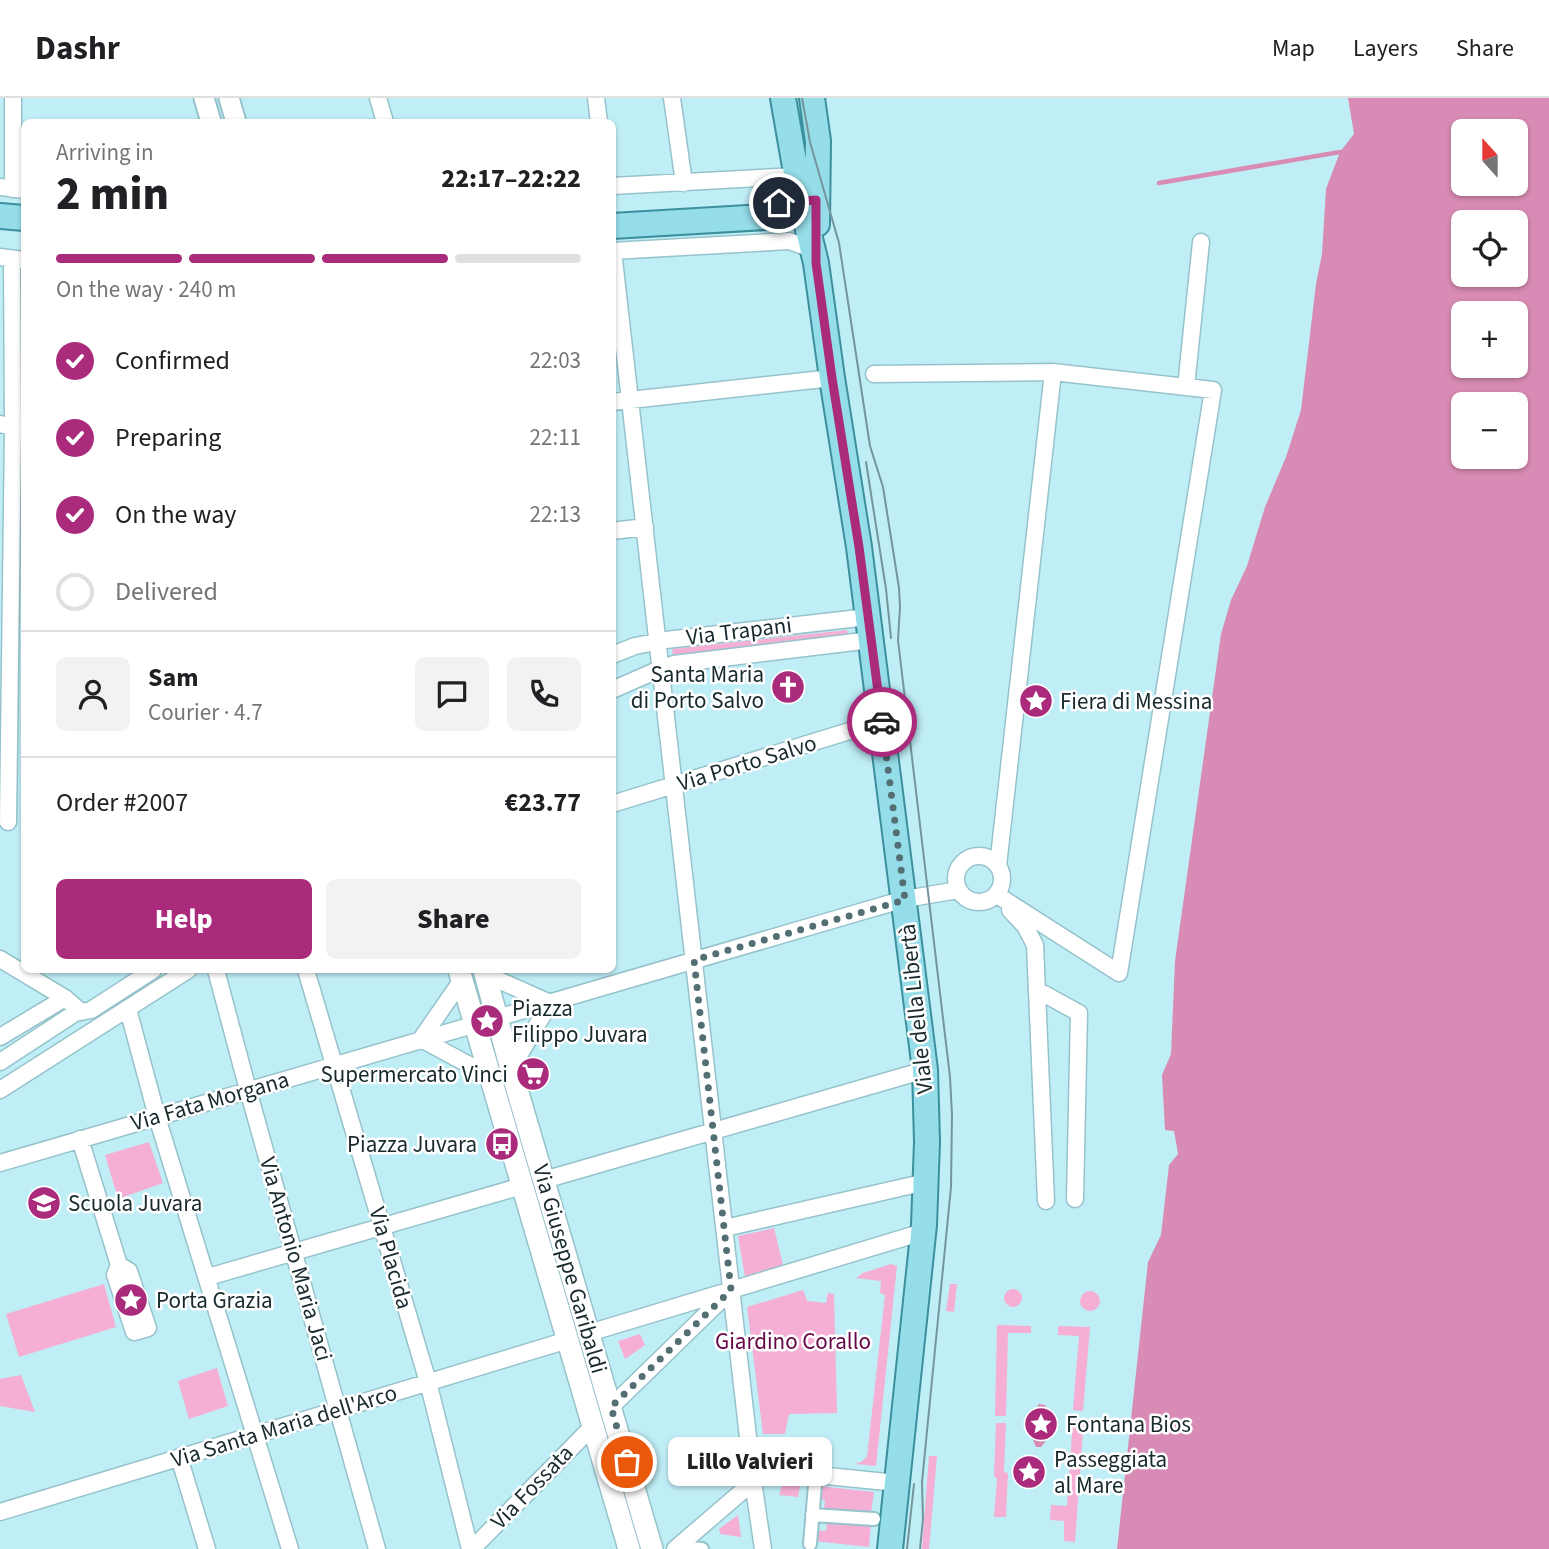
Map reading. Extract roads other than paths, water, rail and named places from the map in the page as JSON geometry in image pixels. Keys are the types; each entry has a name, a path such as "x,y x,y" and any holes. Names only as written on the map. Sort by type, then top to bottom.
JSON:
{"main road":[{"name":"Viale della Libertà","path":"783,98 796,176 809,227 851,495 925,1070 927,1131 923,1232 890,1549"},
{"name":"Viale della Libertà","path":"809,227 818,141 812,98"},
{"path":"616,212 809,227"},
{"path":"0,216 21,218"},
{"path":"616,226 809,227"},
{"path":"0,230 21,232"},
{"name":"Via Giuseppe Garibaldi","path":"484,973 652,1549"},
{"name":"Via Giuseppe Garibaldi","path":"461,975 488,1075 629,1549"}],"street":[{"path":"13,98 13,189"},
{"path":"204,98 210,119"},
{"path":"229,98 235,119"},
{"path":"378,98 384,119"},
{"path":"596,98 599,119"},
{"path":"672,98 684,183"},
{"path":"616,186 796,176"},
{"path":"616,251 809,227"},
{"path":"1186,387 1201,242"},
{"path":"12,258 13,427 5,612 17,714 4,820 21,825"},
{"path":"616,277 753,1481 764,1549"},
{"path":"998,866 1053,372"},
{"path":"874,374 1053,372 1213,390 1119,973 997,895"},
{"path":"616,402 832,378"},
{"path":"616,531 645,527"},
{"name":"Via Trapani","path":"616,653 657,641 869,629"},
{"name":"Via Trapani","path":"616,688 674,664 869,629"},
{"name":"Via Porto Salvo","path":"616,803 882,721"},
{"path":"986,857 998,866 1003,881 997,895 991,900 984,903 969,901 958,890 956,875 964,862 971,858 986,857"},
{"path":"486,973 550,1003 905,900 958,890"},
{"path":"997,895 1025,926 1035,945 1046,1201"},
{"path":"0,959 21,972"},
{"path":"23,973 65,998 81,1012"},
{"path":"0,1071 81,1018 81,1012 88,1005 135,973"},
{"path":"0,1062 75,1013 91,1010 148,973"},
{"path":"0,1090 183,973"},
{"name":"Via Antonio Maria Jaci","path":"217,973 377,1549"},
{"name":"Via Placida","path":"307,973 428,1382 471,1549"},
{"path":"461,975 421,1039 488,1075"},
{"path":"1037,990 1079,1013 1075,1199"},
{"path":"0,1037 65,998"},
{"path":"511,1069 550,1003"},
{"name":"Via Fata Morgana","path":"0,1163 550,1003"},
{"path":"128,1009 158,1117 290,1549"},
{"path":"544,1180 925,1070"},
{"path":"80,1139 120,1265"},
{"path":"724,1228 926,1182"},
{"path":"208,1277 523,1186"},
{"path":"589,1333 923,1232"},
{"path":"611,1407 731,1290"},
{"name":"Via Santa Maria dell'Arco","path":"0,1511 568,1340"},
{"name":"Via Fossata","path":"471,1549 593,1426"},
{"path":"179,1457 207,1549"},
{"path":"676,1548 767,1470 897,1483"},
{"path":"810,1544 815,1485"},
{"path":"812,1515 874,1519"},
{"path":"676,1548 702,1549"}],"waterway":[{"path":"1159,183 1340,152"}],"tram line":[{"path":"802,98 810,142 839,243 870,446 883,487 899,588 898,640 950,1077 951,1187 922,1482 923,1519 920,1549"},
{"path":"866,462 891,638"},
{"path":"907,1549 914,1484"}],"place":[{"name":"Santa Maria di Porto Salvo","path":"788,687"},
{"name":"Fiera di Messina","path":"1036,701"},
{"name":"Piazza Filippo Juvara","path":"487,1021"},
{"name":"Supermercato Vinci","path":"533,1074"},
{"name":"Piazza Juvara","path":"502,1144"},
{"name":"Scuola Juvara","path":"44,1203"},
{"name":"Porta Grazia","path":"131,1300"},
{"name":"Fontana Bios","path":"1041,1424"},
{"name":"Lillo Valvieri","path":"627,1462"},
{"name":"Passeggiata al Mare","path":"1029,1472"}],"park label":[{"name":"Giardino Corallo","path":"793,1341"}]}
